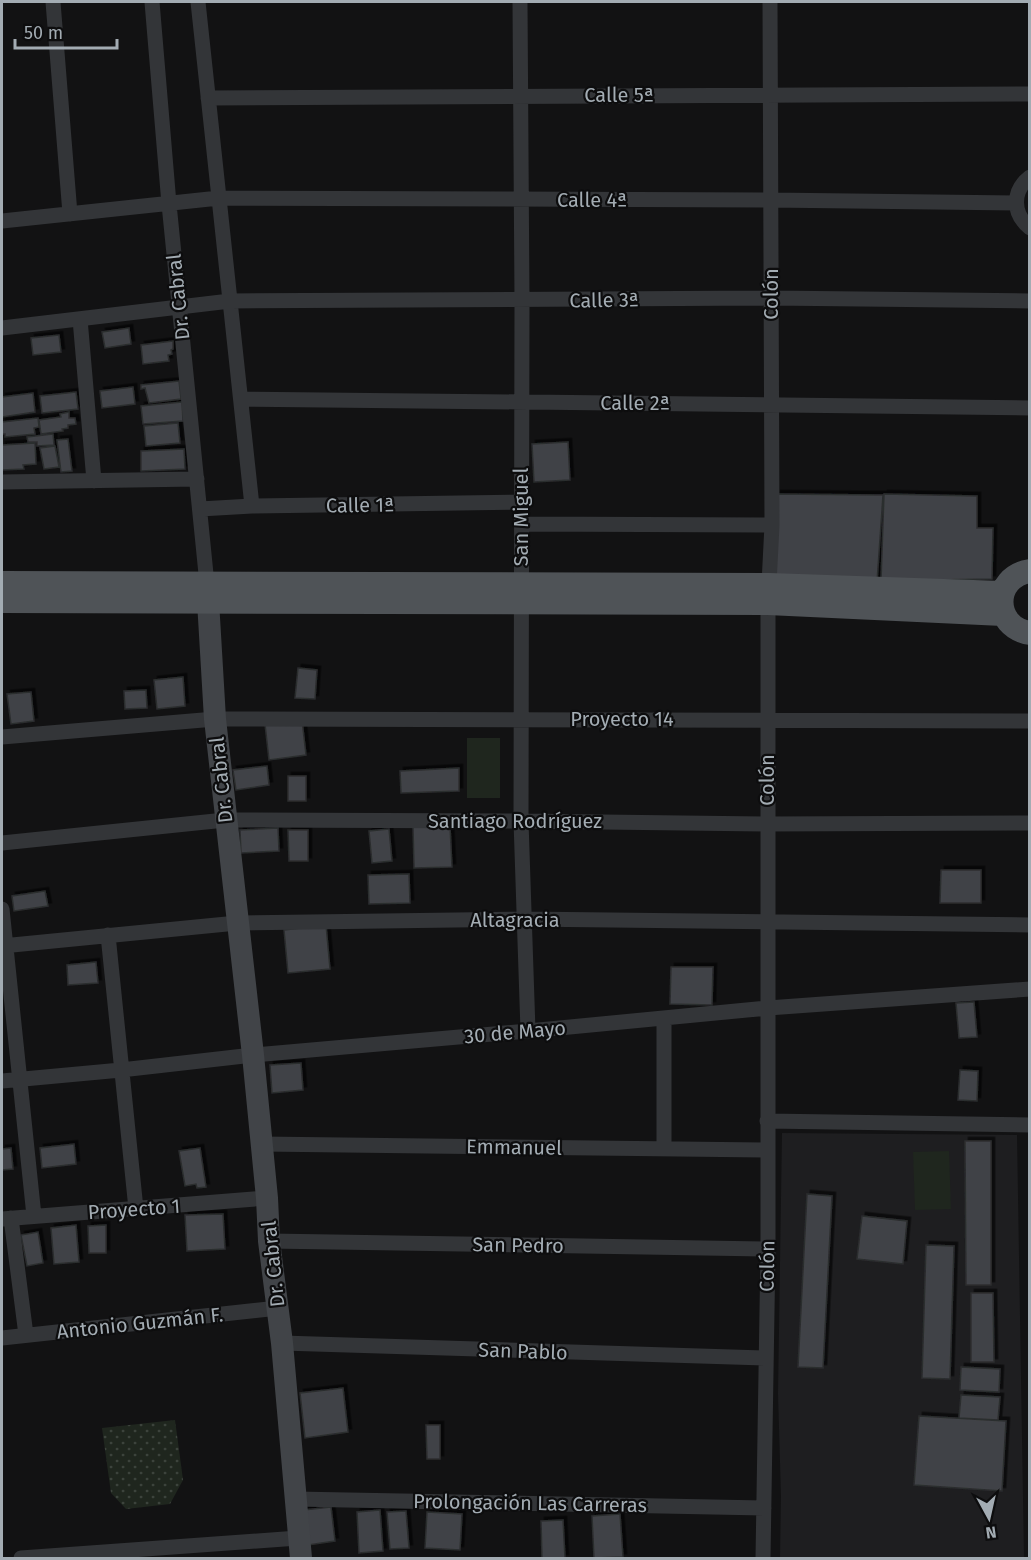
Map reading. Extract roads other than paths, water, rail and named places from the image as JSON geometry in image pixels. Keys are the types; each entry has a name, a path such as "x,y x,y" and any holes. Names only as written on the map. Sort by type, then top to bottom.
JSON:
{"main road":[{"path":"1029,572 1021,573 1009,581 1003,604 1010,625 1021,632 1029,633"},
{"path":"2,583 208,594"},
{"path":"2,602 208,594 768,594 1003,604"}],"street":[{"path":"53,2 70,214"},
{"name":"Dr. Cabral","path":"152,2 169,204 208,594 215,719 253,1055 269,1241 282,1343 299,1548"},
{"path":"198,2 252,507"},
{"name":"San Miguel","path":"520,2 521,821 528,1032"},
{"name":"Colón","path":"763,1558 768,1249 768,594 772,525 770,2"},
{"name":"Calle 5ª","path":"208,98 1029,94"},
{"path":"1029,177 1018,192 1016,203 1018,213 1029,228"},
{"name":"Calle 4ª","path":"2,221 219,198 1016,203"},
{"name":"Calle 3ª","path":"2,328 230,302 771,298 1029,301"},
{"path":"80,319 94,481"},
{"name":"Calle 2ª","path":"241,399 521,403 771,403 1029,408"},
{"path":"2,482 197,479"},
{"name":"Calle 1ª","path":"200,509 521,502"},
{"path":"521,524 772,525"},
{"name":"Proyecto 14","path":"2,737 215,719 1029,721"},
{"name":"Santiago Rodríguez","path":"2,843 225,820 767,824 1029,823"},
{"path":"2,909 3,946 34,1216"},
{"name":"Altagracia","path":"3,946 237,923 524,919 1029,925"},
{"path":"108,935 136,1209"},
{"name":"30 de Mayo","path":"2,1081 253,1055 528,1032 768,1008 1029,989"},
{"path":"664,1019 664,1149"},
{"path":"767,1121 1029,1125"},
{"name":"Emmanuel","path":"261,1144 767,1150"},
{"name":"Proyecto 1","path":"6,1219 267,1198"},
{"path":"6,1219 26,1335"},
{"name":"San Pedro","path":"269,1241 768,1249"},
{"name":"Antonio Guzmán F.","path":"2,1338 278,1308"},
{"name":"San Pablo","path":"282,1343 765,1358"},
{"name":"Prolongación Las Carreras","path":"296,1499 764,1508"},
{"path":"21,1558 299,1548"}]}
